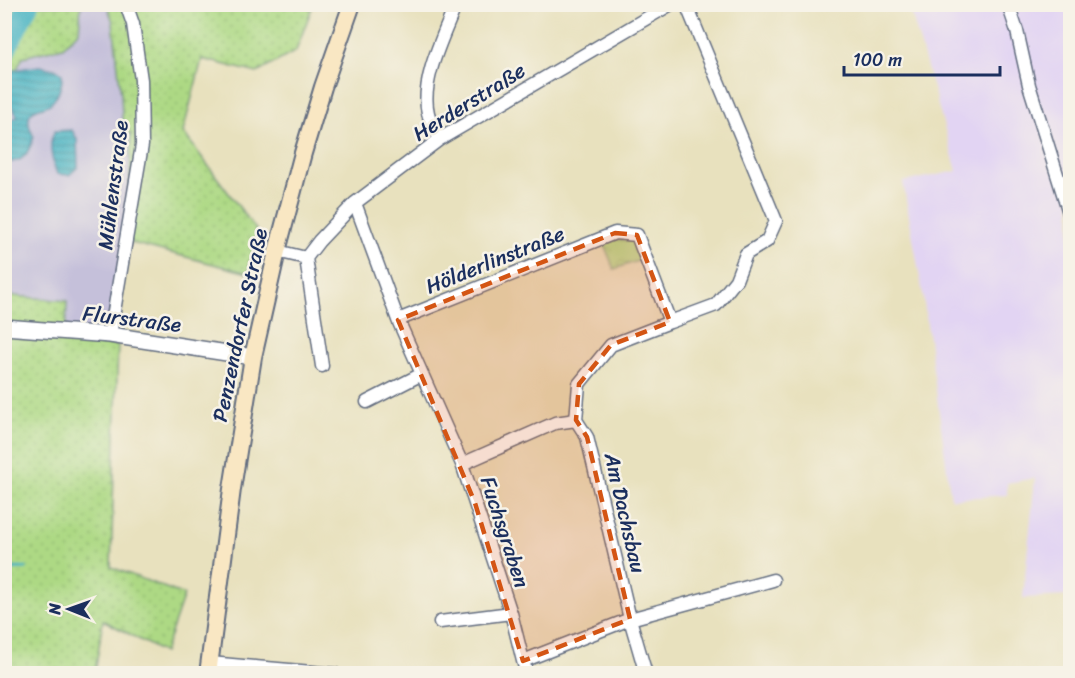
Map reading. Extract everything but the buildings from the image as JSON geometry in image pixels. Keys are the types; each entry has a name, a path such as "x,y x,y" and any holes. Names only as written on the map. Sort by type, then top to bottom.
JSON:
{"main road":[{"name":"Penzendorfer Straße","path":"209,668 232,489 253,357 277,251 303,153 352,4"}],"street":[{"name":"Mühlenstraße","path":"110,335 142,145 141,80 133,24 126,4"},
{"path":"440,139 428,115 426,96 430,72 456,4"},
{"name":"Herderstraße","path":"306,258 355,203 440,139 671,4"},
{"path":"576,420 579,384 611,345 716,305 736,279 746,254 767,241 776,221 686,4"},
{"path":"1008,4 1017,31 1029,85 1071,216"},
{"path":"355,203 398,320"},
{"name":"Hölderlinstraße","path":"398,320 615,233 637,235 670,322"},
{"path":"277,251 306,258 322,366"},
{"name":"Fuchsgraben","path":"398,320 462,464 511,613 527,674"},
{"name":"Flurstraße","path":"4,327 110,335 253,357"},
{"path":"367,402 422,374"},
{"name":"Fuchsgraben","path":"462,464 555,423 576,420"},
{"name":"Am Dachsbau","path":"576,420 587,437 630,619 646,674"},
{"path":"524,661 630,619 773,580"},
{"name":"Fuchsgraben","path":"440,622 511,613"},
{"name":"Penzendorfer Straße","path":"209,668 335,674"}],"highlighted area":[{"path":"615,233 637,235 670,322 611,345 579,384 576,420 587,437 630,619 523,661 475,503 398,320"}],"shaded area":[{"path":"81,5 107,5 113,22 123,134 131,132 128,242 106,344 69,341 66,325 67,301 5,295 4,98 23,57 63,47 79,31"},
{"path":"909,5 1070,5 1070,596 1023,598 1035,478 1007,483 1007,495 951,499 923,295 903,182 957,171"}],"green space":[{"path":"4,5 81,5 79,31 63,47 23,57 5,98"},
{"path":"107,5 313,5 296,51 257,73 202,59 183,132 257,231 248,273 128,242 131,133 123,134 113,22"},
{"path":"616,239 634,241 641,260 614,269 604,244"},
{"path":"4,295 67,301 66,325 69,341 118,345 111,567 184,595 164,653 103,620 95,673 5,673"}],"water":[{"path":"40,66 58,70 62,74 62,82 50,104 30,114 29,125 34,137 25,156 17,161 5,163 5,121 18,117 5,90 13,70"},
{"path":"72,130 77,139 78,167 69,175 57,174 51,152 51,141 55,131"}],"waterway":[{"path":"4,54 29,4"},
{"path":"4,569 26,568"}]}
